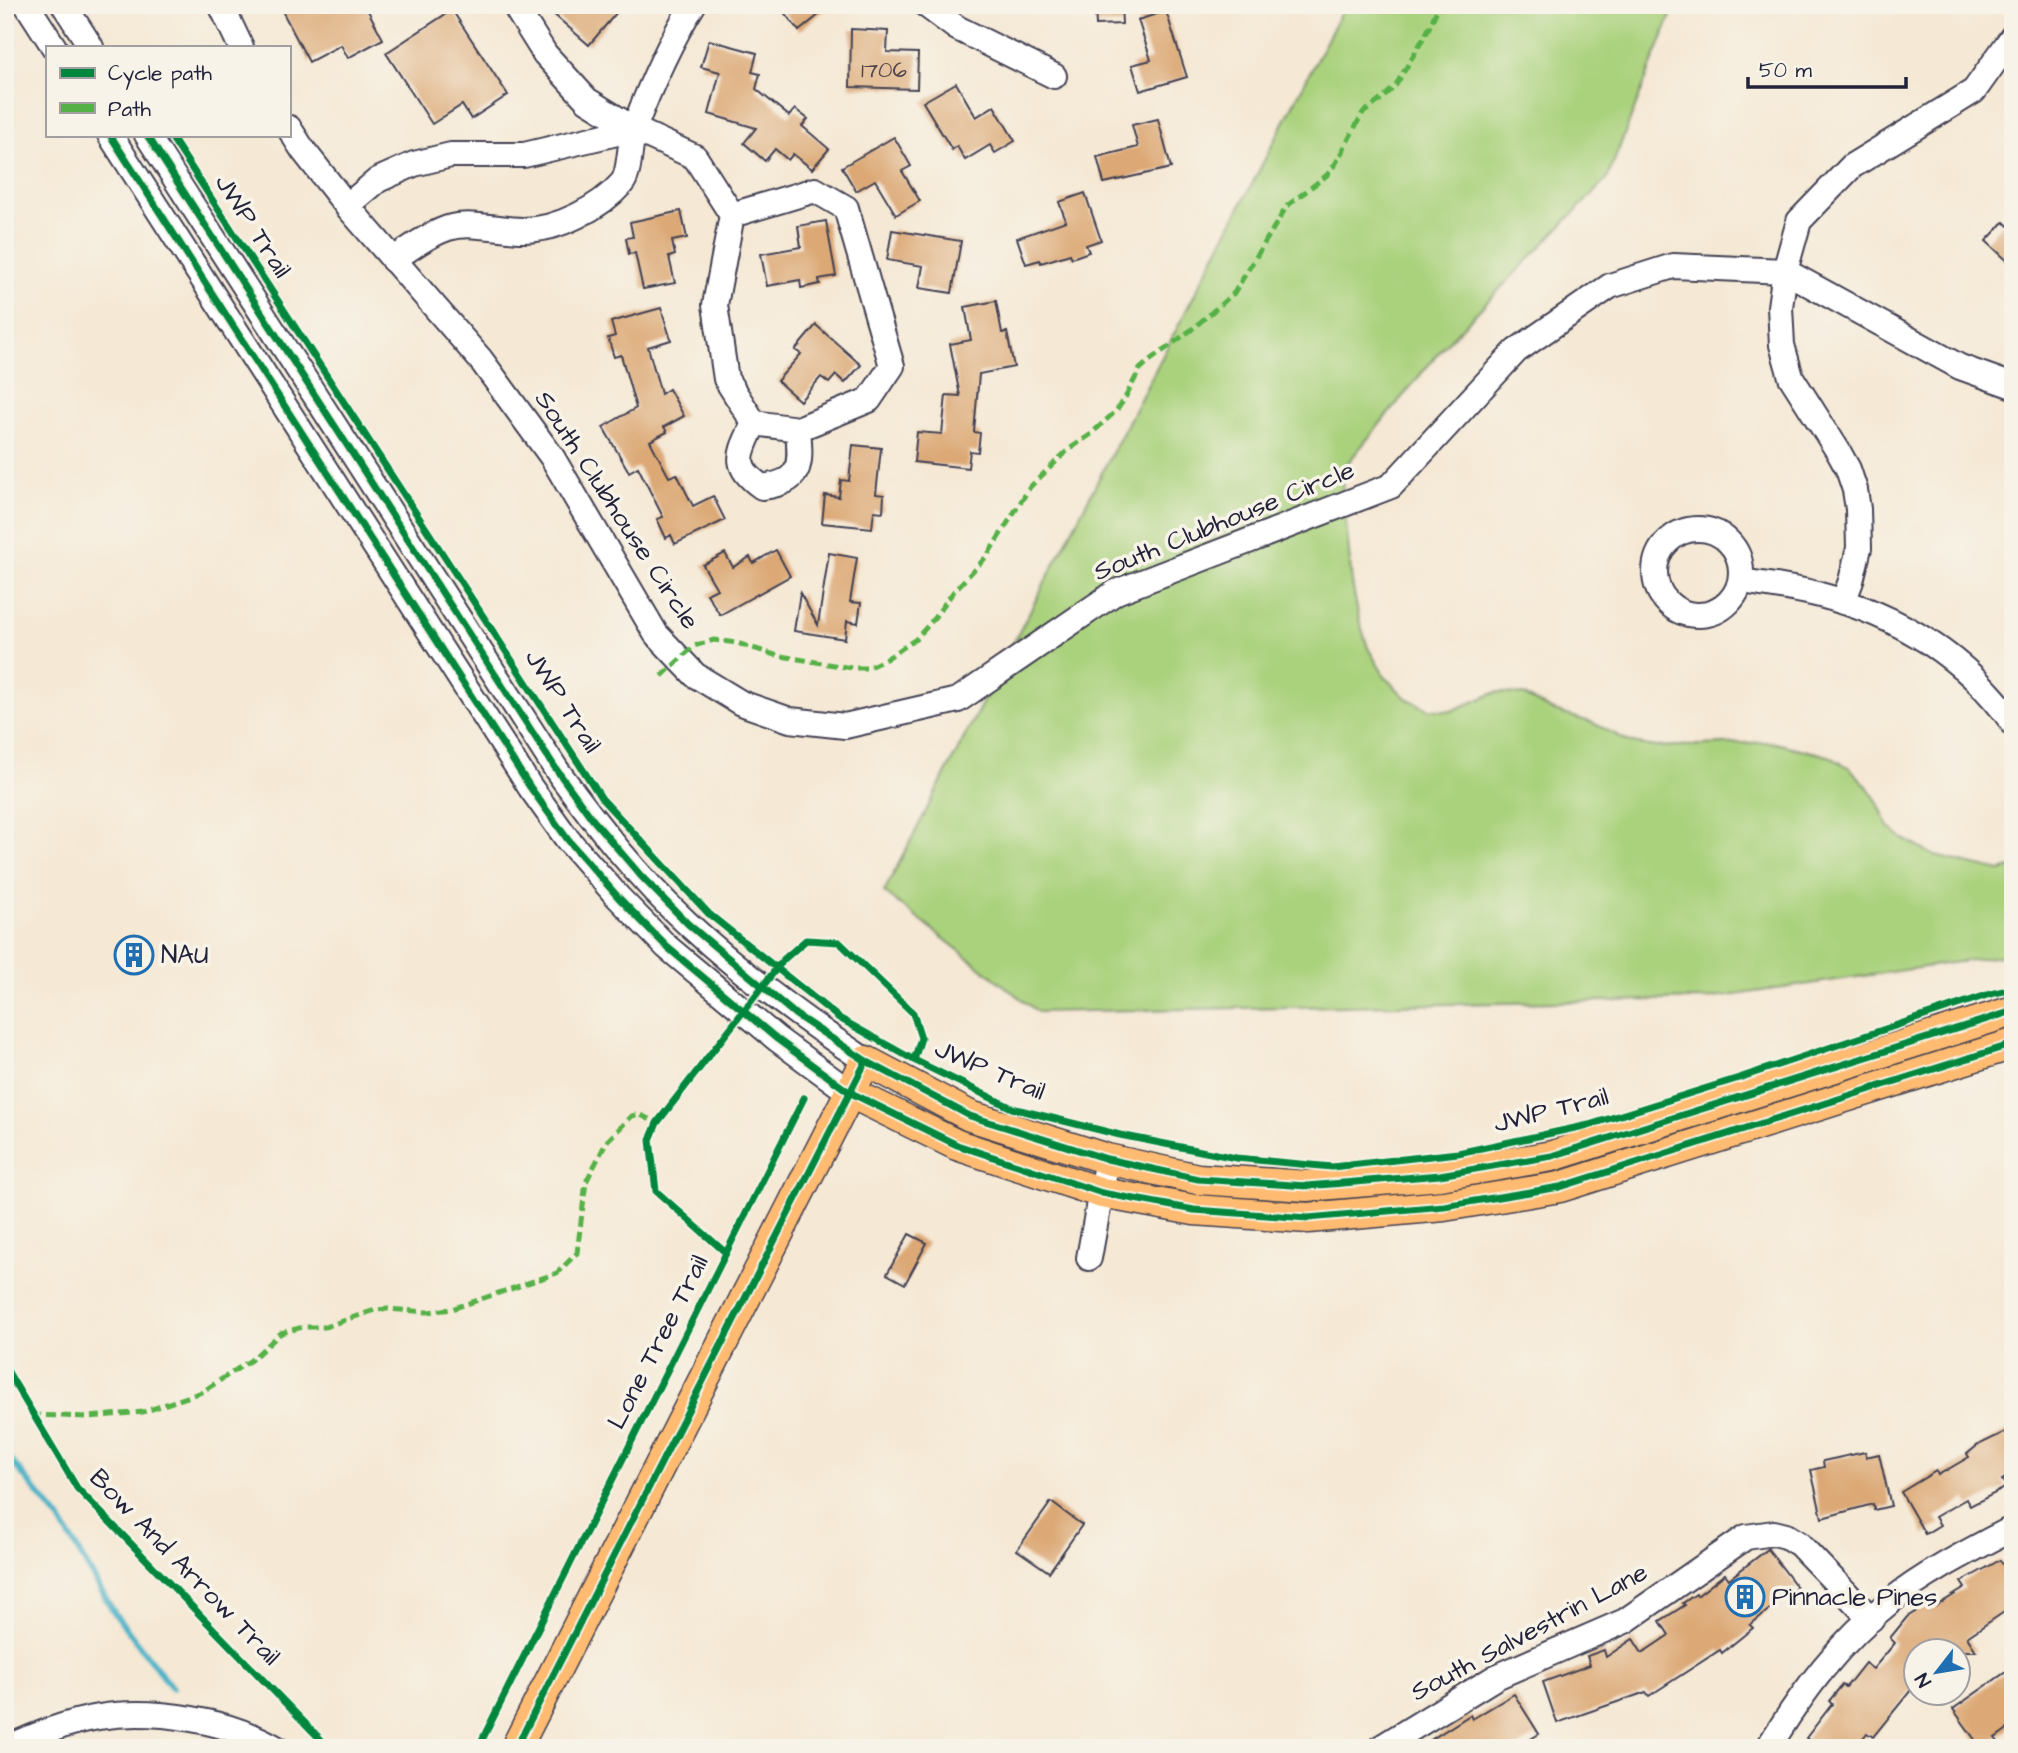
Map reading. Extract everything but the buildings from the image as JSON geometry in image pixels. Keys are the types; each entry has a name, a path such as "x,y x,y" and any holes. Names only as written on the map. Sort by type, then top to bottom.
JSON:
{"main road":[{"path":"516,1748 866,1061 970,1116 1107,1159 1198,1179 1307,1186 1440,1175 1552,1156 2013,1011"},
{"path":"849,1092 957,1145 1102,1193 1194,1210 1308,1218 1444,1206 1560,1187 2013,1044"}],"street":[{"path":"27,5 53,46"},
{"path":"64,5 90,46"},
{"path":"221,5 241,46"},
{"path":"517,5 518,11 545,54 587,100 634,129 695,157 732,215 715,305 726,379 754,423 798,429 869,400 892,366 846,208 815,190 732,215"},
{"path":"393,260 424,239 450,228 471,226 526,230 568,220 596,207 625,180 634,129 675,33 693,5"},
{"path":"926,5 957,28 1054,76"},
{"path":"1843,602 1859,548 1855,490 1848,469 1800,393 1786,362 1780,327 1785,271 1799,220 1852,166 1974,91 2013,36"},
{"path":"347,206 378,180 414,164 451,155 524,155 634,129"},
{"name":"South Clubhouse Circle","path":"290,130 347,206 481,360 552,457 656,634 695,675 741,702 790,720 845,726 958,701 1116,592 1391,486 1516,351 1610,286 1673,266 1785,271 1960,367 2013,386"},
{"path":"111,136 530,787 568,840 667,947 778,1039 849,1092"},
{"path":"148,136 556,769 593,820 641,876 688,924 796,1014 866,1061"},
{"path":"754,423 740,455 746,476 762,487 783,484 796,472 800,456 798,429"},
{"path":"1741,581 1819,594 1885,618 1943,650 1978,681 2013,723"},
{"path":"1088,1258 1107,1159"},
{"path":"1768,1748 1794,1705 1824,1665 1871,1619 1930,1574 2013,1528"},
{"name":"South Salvestrin Lane","path":"1380,1748 1496,1677 1625,1621 1746,1537 1774,1533 1787,1536 1799,1544 1871,1619"},
{"path":"7,1748 44,1732 99,1717 163,1714 224,1727 276,1748"}],"green space":[{"path":"1345,5 1675,5 1607,179 1445,345 1341,471 1352,583 1359,619 1368,648 1385,677 1406,698 1428,709 1451,711 1497,692 1523,695 1551,710 1593,723 1632,743 1656,747 1771,742 1829,756 1850,768 1866,785 1889,827 1899,836 1935,856 2001,871 2013,867 2013,954 1708,999 1038,1012 884,892"}],"waterway":[{"path":"5,1453 60,1520 115,1614 172,1688"}],"marked path":[{"path":"662,676 694,646 714,640 737,643 775,655 867,668 916,639 954,591 987,556 1030,487 1068,450 1090,435 1116,411 1140,369 1234,293 1287,206 1327,175 1362,114 1396,85 1427,32 1439,5"},
{"path":"31,1415 89,1417 143,1412 202,1392 251,1360 281,1333 303,1327 325,1327 375,1310 427,1312 452,1309 557,1273 577,1253 586,1182 607,1141 632,1116 639,1114 657,1123"}],"cycle path":[{"path":"111,136 530,787 568,840 667,947 777,1039 849,1092 957,1145 1102,1193 1194,1210 1308,1218 1444,1206 1560,1187 2013,1044"},
{"path":"148,136 556,769 593,820 641,876 688,924 796,1015 866,1061 970,1116 1107,1159 1198,1179 1307,1186 1440,1175 1552,1156 2013,1011"},
{"name":"JWP Trail","path":"171,136 602,799 709,914 839,1018 914,1060 1012,1108 1120,1135 1236,1158 1332,1167 1458,1153 1589,1125 1990,994 2013,989"},
{"name":"Lone Tree Trail","path":"478,1748 726,1253 656,1191 650,1140 657,1123 783,960 806,940 839,942 913,1013 921,1038 914,1060"},
{"path":"516,1748 866,1061"},
{"path":"726,1253 804,1098"},
{"name":"Bow And Arrow Trail","path":"5,1367 77,1488 329,1748"}],"place":[{"name":"NAU","path":"134,955"},
{"name":"Pinnacle Pines","path":"1745,1597"}]}
